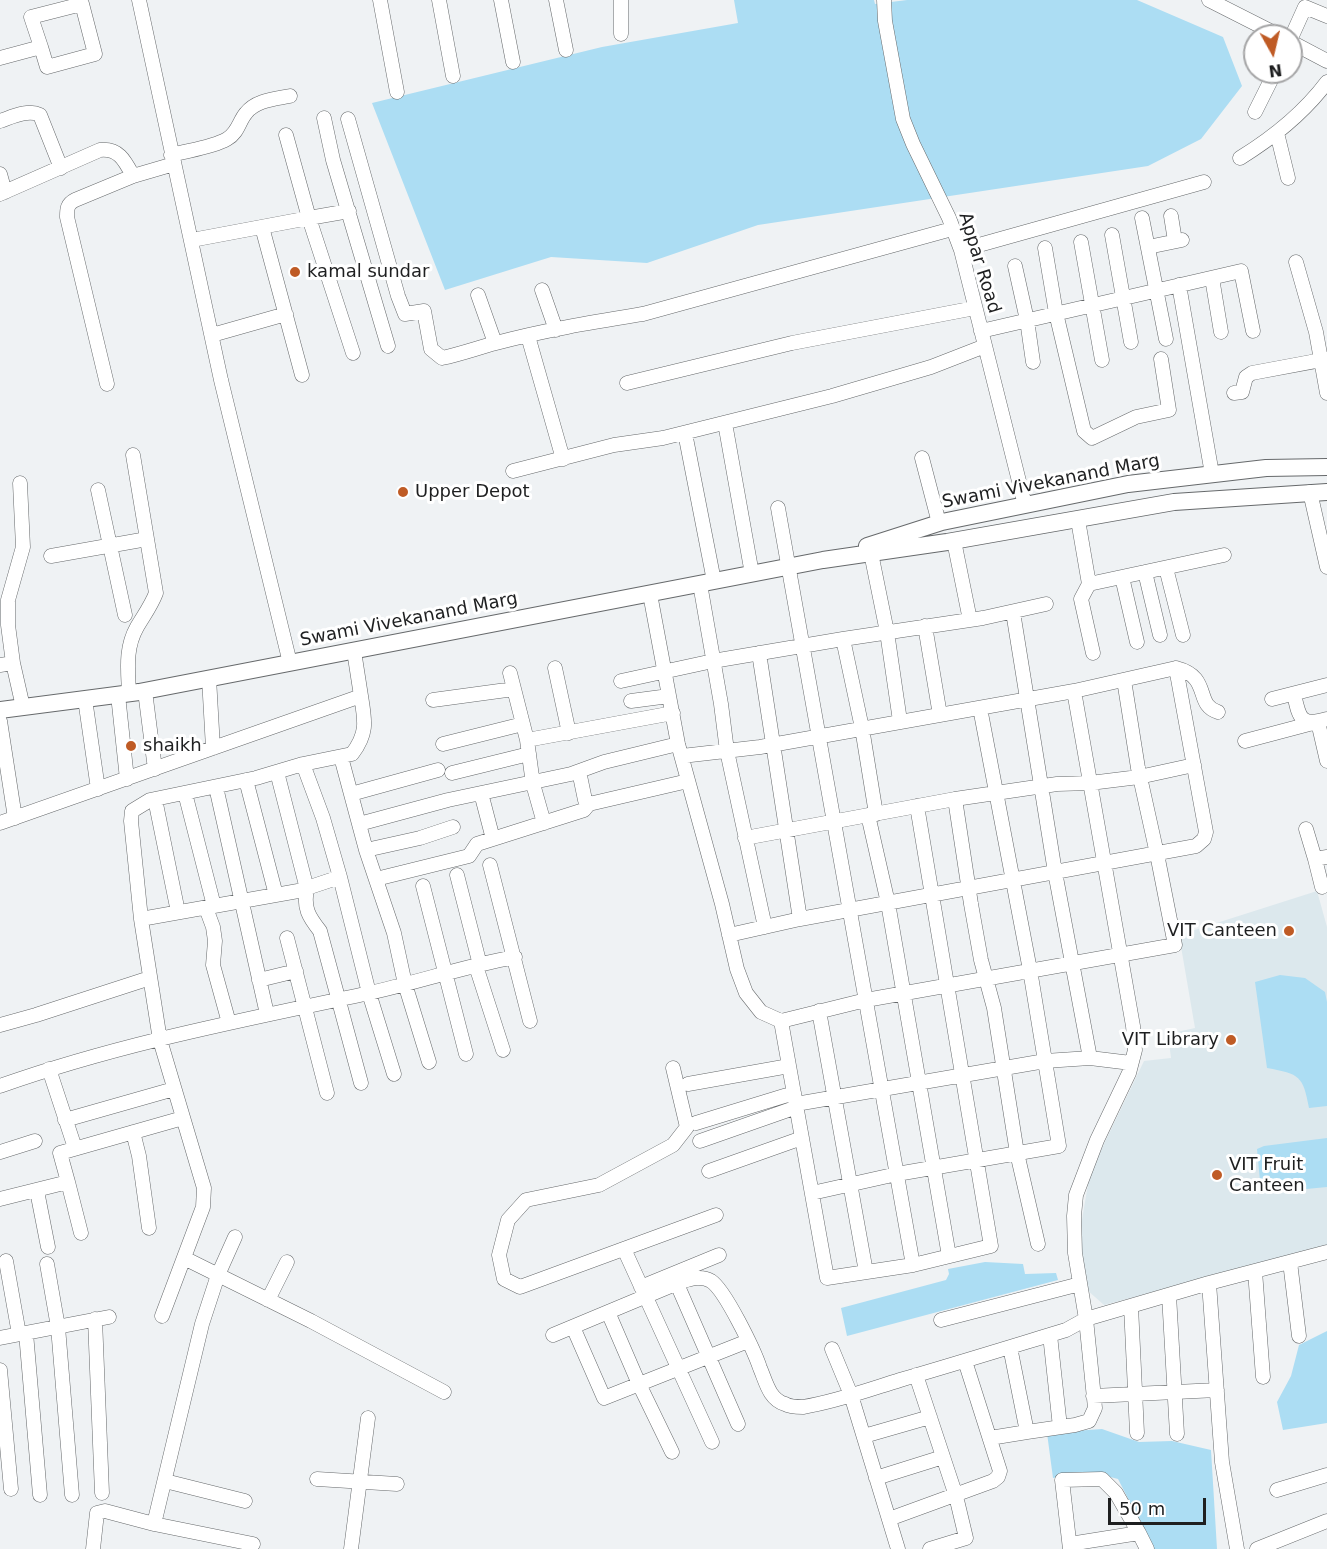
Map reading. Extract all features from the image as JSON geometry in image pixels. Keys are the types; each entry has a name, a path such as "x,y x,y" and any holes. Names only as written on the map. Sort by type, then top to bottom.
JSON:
{"main road":[{"name":"Swami Vivekanand Marg","path":"823,560 939,523 1128,483 1266,468 1327,467"},
{"name":"Swami Vivekanand Marg","path":"0,710 131,693 823,560 954,541 1174,502 1319,492"}],"street":[{"path":"139,0 172,160 192,240 220,380 290,663"},
{"path":"380,0 397,92"},
{"path":"439,0 453,76"},
{"path":"501,0 513,62"},
{"path":"556,0 566,50"},
{"path":"621,0 621,34"},
{"name":"Appar Road","path":"884,0 885,21 903,119 961,250 1025,505"},
{"path":"1209,0 1237,6 1263,24"},
{"path":"1297,24 1306,3 1327,16"},
{"path":"82,4 95,54 47,67 41,47 31,17 82,4"},
{"path":"0,58 41,47"},
{"path":"1303,47 1327,61"},
{"path":"1240,158 1277,133 1317,95 1327,82"},
{"path":"1256,112 1269,84"},
{"path":"107,384 67,217 70,203 228,139 239,128 244,114 252,107 261,102 290,96"},
{"path":"0,121 36,112 40,115 61,168"},
{"path":"324,118 388,346"},
{"path":"348,118 405,314 424,311 431,349 442,358 495,343 643,314 952,229"},
{"path":"1277,133 1288,178"},
{"path":"286,135 309,218 353,353"},
{"path":"0,174 3,193 100,150 109,149 123,158 133,176"},
{"path":"961,250 1204,182"},
{"path":"192,240 349,211"},
{"path":"1148,247 1178,241 1171,216"},
{"path":"1142,218 1166,339"},
{"path":"262,227 302,375"},
{"path":"1112,235 1131,342"},
{"path":"1081,242 1101,360"},
{"path":"1045,248 1056,314 1084,431 1090,438 1136,417 1169,410 1161,359"},
{"path":"1296,262 1324,360 1327,393"},
{"path":"1015,266 1027,320 1033,362"},
{"path":"981,331 1241,271 1253,332"},
{"path":"1212,278 1221,332"},
{"path":"1179,285 1212,474"},
{"path":"542,290 556,330"},
{"path":"478,295 495,343"},
{"path":"627,383 792,343 975,308"},
{"path":"212,335 286,314"},
{"path":"528,336 563,459"},
{"path":"513,471 614,446 685,433 889,380 960,357 985,346"},
{"path":"1234,393 1242,392 1246,377 1252,373 1324,360"},
{"path":"725,423 752,574"},
{"path":"685,433 707,583 713,661 727,751 765,927"},
{"path":"127,779 131,693 128,654 136,628 151,607 156,593 133,455"},
{"path":"922,459 939,523"},
{"path":"20,483 22,547 8,600 7,664 23,707"},
{"path":"98,490 125,615"},
{"path":"1319,492 1327,567"},
{"path":"778,508 913,1264"},
{"path":"1078,520 1089,584 1081,599 1093,653"},
{"path":"51,556 147,539"},
{"path":"954,541 970,620"},
{"path":"871,553 887,632 900,721"},
{"path":"1089,584 1224,555"},
{"path":"1166,568 1183,635"},
{"path":"1145,572 1160,635"},
{"path":"1122,577 1137,642"},
{"path":"650,594 680,750 737,969 746,993 761,1012 781,1021 866,1000 1175,945 1140,777 1124,680"},
{"path":"621,681 713,661 970,620 1046,604"},
{"path":"1013,612 1055,873 1090,1058"},
{"path":"925,626 940,714"},
{"path":"843,639 862,728 872,815 949,1256"},
{"path":"162,1316 203,1207 204,1188 160,1040 141,919 131,821 132,811 156,799 352,754 360,744 365,730 354,651"},
{"path":"759,653 800,919"},
{"path":"555,668 569,733"},
{"path":"729,935 800,919 1196,846 1204,839 1206,832 1176,668"},
{"path":"359,824 448,800 533,784 604,762 680,750 727,751 773,744 1074,691 1176,668 1189,671 1193,675 1206,704 1218,712"},
{"path":"510,673 528,747 533,784 544,823"},
{"path":"208,678 213,748"},
{"path":"1272,699 1327,685"},
{"path":"433,700 514,689"},
{"path":"990,1438 1089,1421 1095,1408 1086,1319 1075,1253 1076,1195 1097,1140 1129,1073 1135,1050 1133,1026 1074,691"},
{"path":"131,693 155,769"},
{"path":"1294,694 1299,716 1305,721 1319,721"},
{"path":"0,823 361,696"},
{"path":"631,701 669,696"},
{"path":"85,699 98,789"},
{"path":"812,1193 897,1174 1059,1146 1030,970 980,708"},
{"path":"351,794 445,771 569,733 673,713"},
{"path":"0,721 15,818"},
{"path":"1245,741 1319,721"},
{"path":"1319,721 1327,761"},
{"path":"443,744 523,724"},
{"path":"341,757 366,850 394,933 405,984 429,1062"},
{"path":"303,764 323,819 369,993 394,1074"},
{"path":"745,838 997,792 1140,777 1194,765"},
{"path":"579,771 585,800 589,804"},
{"path":"278,772 307,889 305,901 310,919 320,931 361,1083"},
{"path":"246,780 276,895"},
{"path":"376,879 469,856 477,844 584,810 589,804 688,781"},
{"path":"216,787 267,1014"},
{"path":"185,793 210,907 215,941 213,965 229,1023"},
{"path":"481,794 493,839"},
{"path":"156,799 178,912"},
{"path":"955,799 968,888 994,1008 1017,1153 1038,1244"},
{"path":"781,1021 827,1278 913,1264 991,1246 917,806"},
{"path":"366,850 420,838 453,827"},
{"path":"1306,829 1321,858 1322,887"},
{"path":"490,865 530,1020"},
{"path":"457,875 478,966 502,1050"},
{"path":"141,919 307,889 340,877"},
{"path":"423,886 466,1054"},
{"path":"287,938 327,1093"},
{"path":"0,1086 49,1069 160,1040 267,1014 369,993 515,957"},
{"path":"259,980 296,971"},
{"path":"0,1025 150,978"},
{"path":"819,1011 866,1272"},
{"path":"696,1123 796,1102 1045,1061 1090,1058 1131,1063"},
{"path":"688,1084 789,1066"},
{"path":"673,1068 687,1127 673,1145 599,1185 526,1200 508,1220 499,1255 504,1279 520,1287 716,1215"},
{"path":"49,1069 75,1148"},
{"path":"65,1119 174,1089"},
{"path":"700,1141 796,1102"},
{"path":"81,1233 60,1153 183,1118"},
{"path":"133,1132 139,1156 149,1228"},
{"path":"709,1171 802,1138"},
{"path":"0,1152 35,1141"},
{"path":"0,1199 68,1182"},
{"path":"37,1191 48,1247"},
{"path":"154,1524 202,1324 218,1275 235,1237"},
{"path":"624,1249 712,1442"},
{"path":"644,1292 677,1284 694,1277 710,1280 721,1291 748,1341 766,1385 779,1402 801,1407 851,1395 966,1361 1066,1330 1086,1319 1327,1252"},
{"path":"553,1335 608,1312 719,1255"},
{"path":"184,1258 444,1392"},
{"path":"6,1261 22,1333 40,1495"},
{"path":"268,1300 287,1262"},
{"path":"1290,1262 1299,1336"},
{"path":"47,1264 58,1327 72,1495"},
{"path":"1255,1271 1263,1377"},
{"path":"1209,1283 1222,1462 1237,1549"},
{"path":"677,1284 738,1424"},
{"path":"941,1320 1080,1284"},
{"path":"1169,1295 1177,1434"},
{"path":"1131,1306 1137,1434"},
{"path":"608,1312 672,1452"},
{"path":"0,1338 102,1318 102,1493"},
{"path":"573,1327 604,1398 748,1341"},
{"path":"1050,1335 1060,1427"},
{"path":"1010,1347 1027,1432"},
{"path":"832,1349 851,1395 898,1549"},
{"path":"889,1519 956,1496 998,1477 1000,1471 966,1361"},
{"path":"0,1370 11,1489"},
{"path":"916,1375 956,1496 966,1538 930,1549"},
{"path":"1093,1396 1217,1390"},
{"path":"864,1436 930,1417"},
{"path":"351,1549 368,1418"},
{"path":"876,1478 944,1457"},
{"path":"1277,1490 1327,1475"},
{"path":"317,1479 397,1484"},
{"path":"1139,1533 1070,1546 1062,1480 1102,1479 1116,1493 1139,1533 1148,1549"},
{"path":"165,1481 245,1501"},
{"path":"93,1549 97,1513 105,1511 154,1524 253,1544"},
{"path":"1257,1549 1327,1521"}],"shaded area":[{"path":"734,0 874,0 875,4 907,0 1137,0 1223,37 1242,86 1201,139 1148,166 758,225 647,263 551,257 445,290 372,103 602,47 738,23"},
{"path":"1317,891 1327,927 1327,1246 1104,1305 1086,1289 1079,1237 1090,1173 1144,1061 1171,1058 1168,1034 1195,1028 1179,935"},
{"path":"1280,975 1305,978 1325,992 1327,1002 1327,1106 1309,1108 1305,1089 1298,1078 1287,1072 1267,1068 1255,982"},
{"path":"1327,1138 1327,1187 1265,1193 1261,1191 1257,1149 1264,1146"},
{"path":"985,1262 1023,1264 1025,1274 1056,1273 1058,1280 847,1336 841,1308 946,1280 949,1274 948,1269"},
{"path":"1327,1331 1327,1423 1283,1430 1277,1402 1291,1376 1299,1345"},
{"path":"1102,1429 1139,1442 1172,1441 1211,1450 1217,1549 1154,1549 1118,1479 1095,1473 1053,1478 1047,1433"}],"place":[{"name":"kamal sundar","path":"295,272"},
{"name":"Upper Depot","path":"403,492"},
{"name":"shaikh","path":"131,746"},
{"name":"VIT Canteen","path":"1289,931"},
{"name":"VIT Library","path":"1231,1040"},
{"name":"VIT Fruit Canteen","path":"1217,1175"}]}
